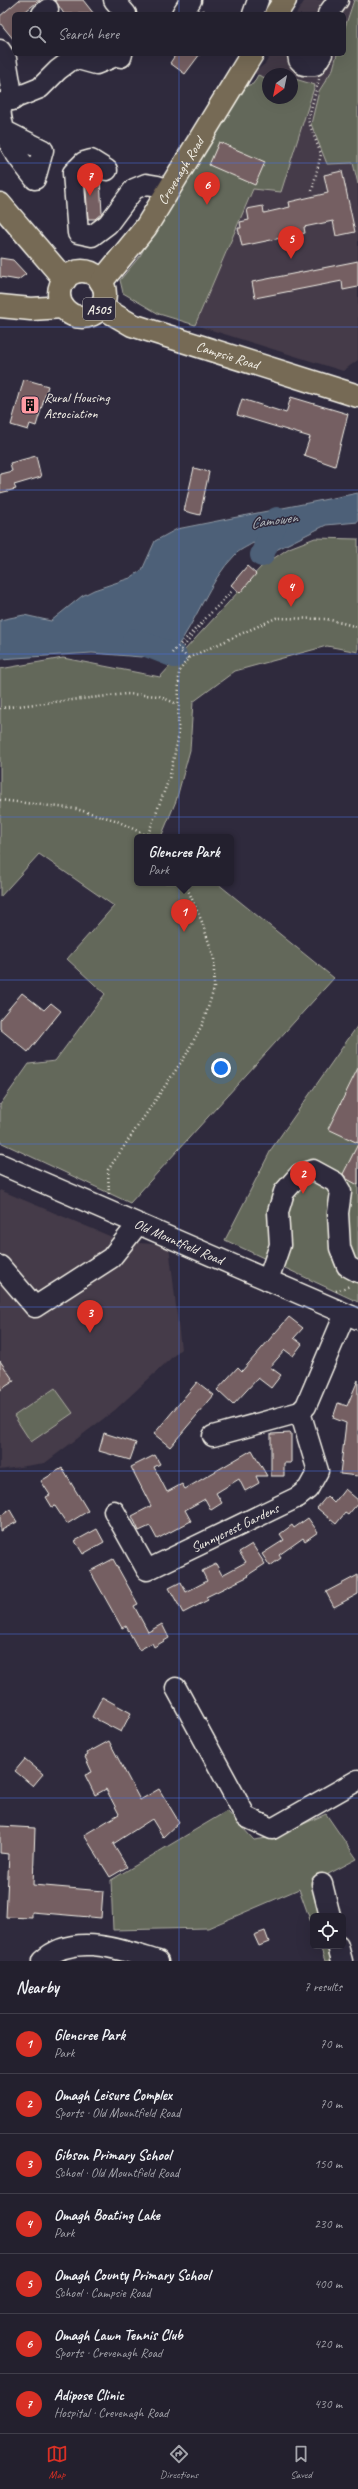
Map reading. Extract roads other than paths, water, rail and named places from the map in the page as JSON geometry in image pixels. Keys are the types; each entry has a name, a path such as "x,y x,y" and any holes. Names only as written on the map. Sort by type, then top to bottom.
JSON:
{"main road":[{"path":"277,12 285,0"},
{"name":"Crevenagh Road","path":"101,282 146,227 251,56"},
{"path":"0,204 64,280"},
{"name":"A505","path":"78,272 86,272 101,282 104,289 104,300 96,313 80,317 70,313 63,307 59,293 64,280 78,272"},
{"name":"A505","path":"0,306 31,309 63,307"},
{"name":"Campsie Road","path":"101,306 132,325 358,396"}],"street":[{"path":"114,0 124,12"},
{"path":"183,12 191,0"},
{"path":"254,12 258,0"},
{"path":"0,50 6,59 3,130"},
{"path":"4,103 40,88 59,60 74,58 96,64 116,56"},
{"path":"298,56 299,60 304,65 315,65 320,58"},
{"path":"107,170 91,160 84,162 73,173 78,233 92,236 108,224 134,189 146,184 158,186 167,193"},
{"name":"Old Mountfield Road","path":"0,1164 351,1316"},
{"path":"268,1280 280,1245 278,1212 284,1192 300,1174 313,1170 335,1182 341,1192 338,1213 340,1248 347,1266 358,1272"},
{"path":"0,1266 35,1307 111,1258 138,1224"},
{"path":"213,1436 300,1412 306,1406 351,1316"},
{"name":"Sunnycrest Gardens","path":"114,1511 147,1570 298,1497 308,1489 318,1471 300,1412"},
{"path":"176,1688 246,1817 272,1829 358,1780"},
{"path":"322,1884 329,1913"},
{"path":"42,1961 49,1954 71,1946 95,1944 158,1961"},
{"path":"339,1949 342,1961"}],"water":[{"name":"Camowen","path":"358,493 358,522 326,525 272,552 253,543 237,553 217,577 174,651 141,657 92,653 0,659 0,620 24,615 51,621 82,596 94,590 130,578 142,570 155,541 177,529"}],"waterway":[{"name":"Camowen","path":"262,555 277,519"},
{"path":"134,640 175,656"}],"place":[{"name":"Adipose Clinic","path":"90,196"},
{"name":"Omagh Lawn Tennis Club","path":"207,205"},
{"name":"Omagh County Primary School","path":"291,259"},
{"name":"Rural Housing Association","path":"30,405"},
{"name":"Omagh Boating Lake","path":"291,607"},
{"name":"Glencree Park","path":"184,932"},
{"name":"Omagh Leisure Complex","path":"303,1194"},
{"name":"Gibson Primary School","path":"90,1333"}]}
